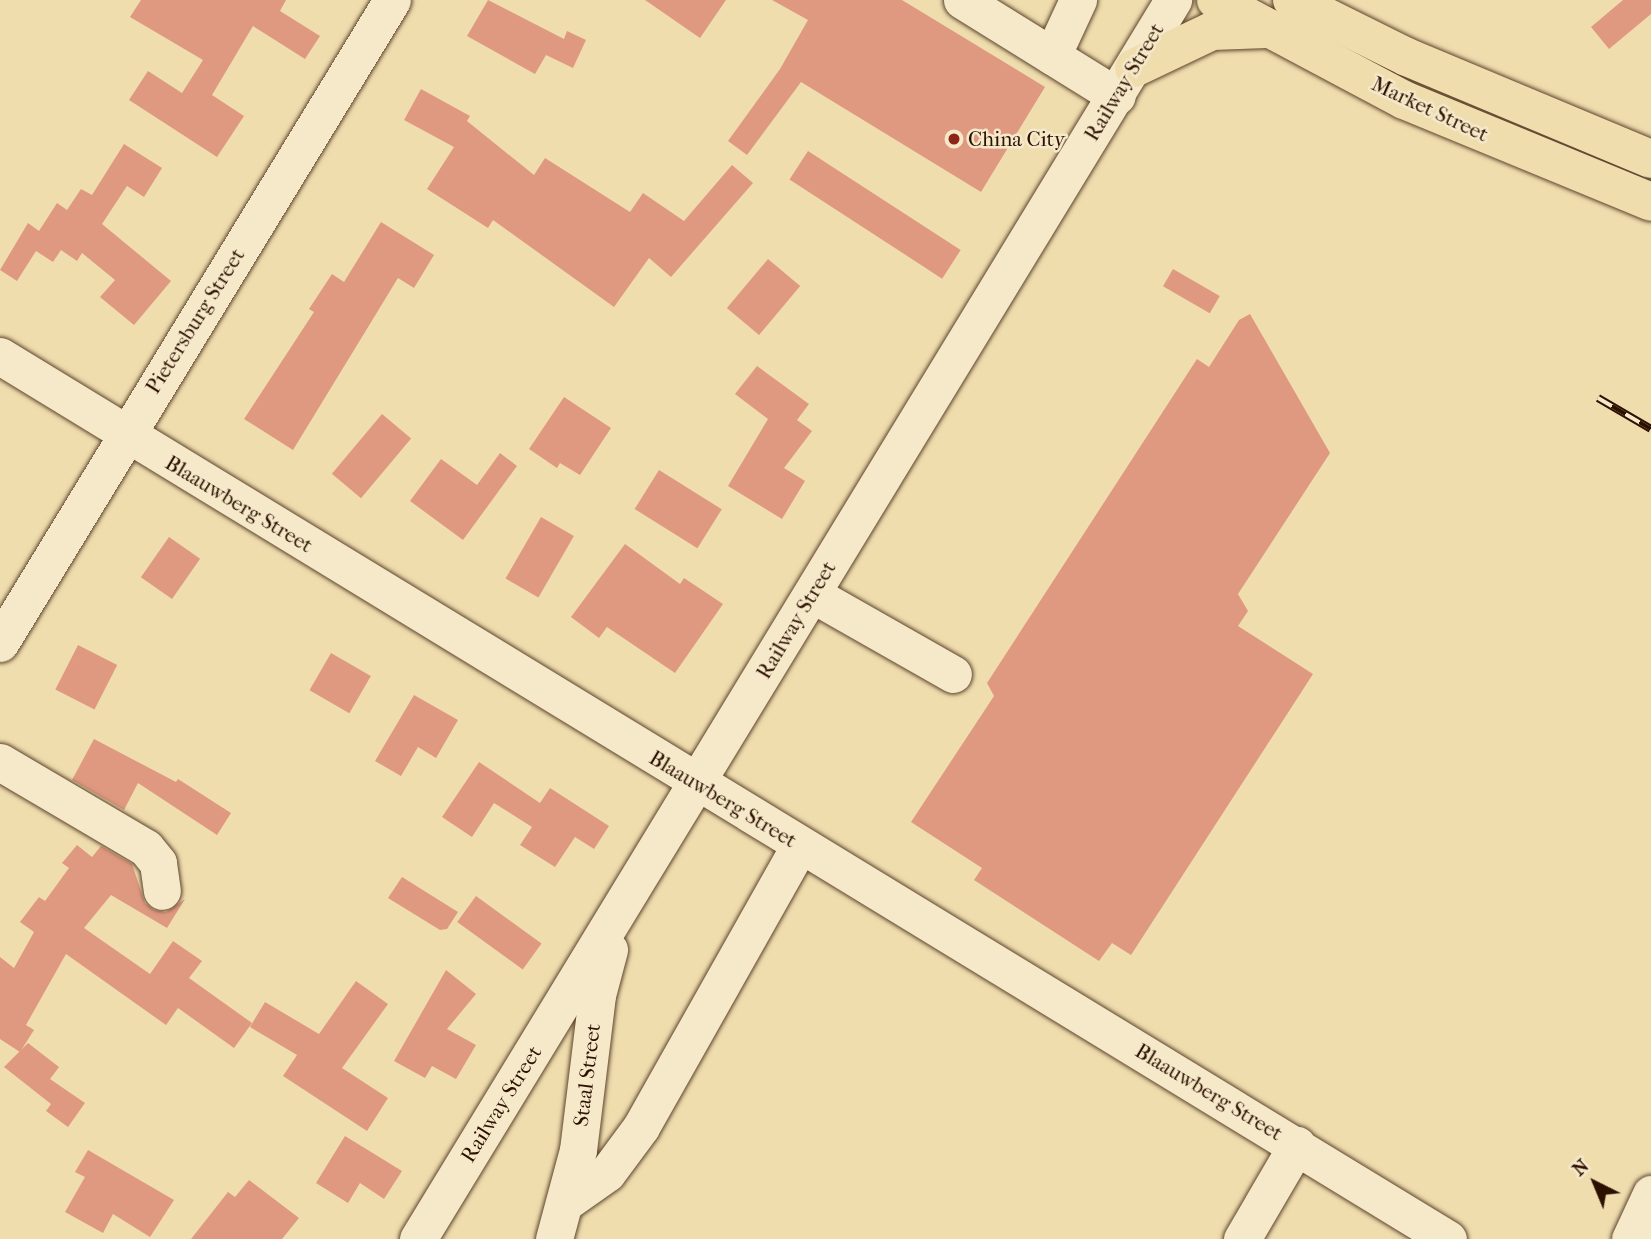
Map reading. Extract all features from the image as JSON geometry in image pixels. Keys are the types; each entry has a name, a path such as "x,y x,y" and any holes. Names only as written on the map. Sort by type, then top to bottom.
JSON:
{"main road":[{"name":"Market Street","path":"1216,0 1266,29 1404,100 1651,202"},
{"name":"Market Street","path":"1292,0 1407,57 1651,159"},
{"path":"1126,82 1212,31 1266,29"}],"street":[{"name":"Pietersburg Street","path":"0,643 392,0"},
{"path":"962,0 1052,55 1126,82"},
{"path":"1052,55 1078,0"},
{"name":"Railway Street","path":"418,1239 1126,82 1173,0"},
{"name":"Blaauwberg Street","path":"0,356 125,435 1448,1239"},
{"path":"812,594 953,674"},
{"path":"0,762 146,848 158,863 162,891"},
{"path":"566,1202 607,1172 641,1127 800,845"},
{"name":"Staal Street","path":"554,1239 578,1150 597,995 619,911"},
{"path":"1242,1239 1297,1145"},
{"path":"1630,1239 1651,1194"}],"building":[{"path":"141,0 286,0 280,11 320,36 305,59 253,26 212,95 244,116 217,157 129,100 148,71 182,93 203,60 130,17"},
{"path":"488,0 564,39 567,31 586,40 573,68 546,55 535,74 467,36"},
{"path":"645,0 726,0 700,38"},
{"name":"China City","path":"772,0 902,0 1045,87 981,192 801,82 747,155 728,141 780,69 808,20"},
{"path":"1623,0 1651,0 1651,14 1609,49 1591,27"},
{"path":"421,89 470,116 467,121 534,175 545,158 630,212 643,193 684,221 732,165 753,183 671,277 649,258 614,307 493,220 488,228 427,189 454,147 404,120"},
{"path":"124,144 162,168 144,197 127,186 102,224 171,281 134,325 100,297 115,280 82,253 77,261 61,250 53,262 36,251 17,281 0,270 28,223 39,231 57,203 67,210 81,189 92,195"},
{"path":"808,151 961,250 942,279 789,180"},
{"path":"381,222 434,255 414,288 398,278 293,450 244,419 314,312 309,309 332,274 344,282"},
{"path":"768,259 800,286 759,335 727,308"},
{"path":"1173,269 1220,296 1210,313 1163,286"},
{"path":"1250,314 1330,453 1238,594 1248,611 1238,626 1313,674 1131,955 1112,943 1099,961 974,880 982,868 911,822 994,696 987,683 1197,359 1209,367 1239,320"},
{"path":"757,366 809,404 797,420 812,431 784,468 805,481 782,519 728,486 768,419 735,394"},
{"path":"564,397 611,428 580,475 560,463 557,468 529,449"},
{"path":"382,414 411,438 361,498 332,474"},
{"path":"500,453 517,466 463,540 410,501 441,459 477,485"},
{"path":"659,470 722,509 697,548 635,509"},
{"path":"541,517 574,536 538,597 506,578"},
{"path":"169,537 200,559 172,599 141,577"},
{"path":"625,544 680,584 684,578 723,604 675,673 607,627 599,638 571,617"},
{"path":"78,645 117,665 95,710 55,690"},
{"path":"331,653 371,676 349,713 310,690"},
{"path":"414,695 458,720 436,758 418,747 401,776 375,761"},
{"path":"94,739 176,782 178,779 231,813 217,835 138,783 124,810 72,780"},
{"path":"479,762 540,803 550,788 609,826 594,849 575,837 555,867 520,845 532,827 494,803 472,837 442,817"},
{"path":"77,845 92,857 101,846 132,864 145,903 154,910 166,912 185,899 167,928 111,895 84,928 150,974 173,941 202,961 189,978 252,1023 234,1048 178,1008 166,1025 66,954 26,1025 34,1030 20,1052 0,1039 0,957 14,968 34,932 20,922 39,897 45,901 69,868 62,863"},
{"path":"402,877 458,912 447,929 440,930 388,898"},
{"path":"476,896 542,944 523,969 457,922"},
{"path":"446,970 476,994 447,1029 476,1045 456,1079 432,1066 425,1078 394,1061"},
{"path":"356,981 388,1004 342,1068 388,1098 367,1131 283,1076 297,1055 250,1027 265,1002 319,1034"},
{"path":"28,1043 59,1067 50,1079 85,1103 68,1127 46,1111 51,1104 4,1067"},
{"path":"345,1136 402,1171 384,1199 360,1183 348,1203 316,1183"},
{"path":"88,1150 174,1200 150,1237 113,1214 103,1233 65,1212 85,1177 75,1172"},
{"path":"249,1180 299,1218 282,1239 191,1239 228,1192 235,1197"}],"railway":[{"path":"1598,398 1651,429"}],"place":[{"name":"China City","path":"954,139"}]}
